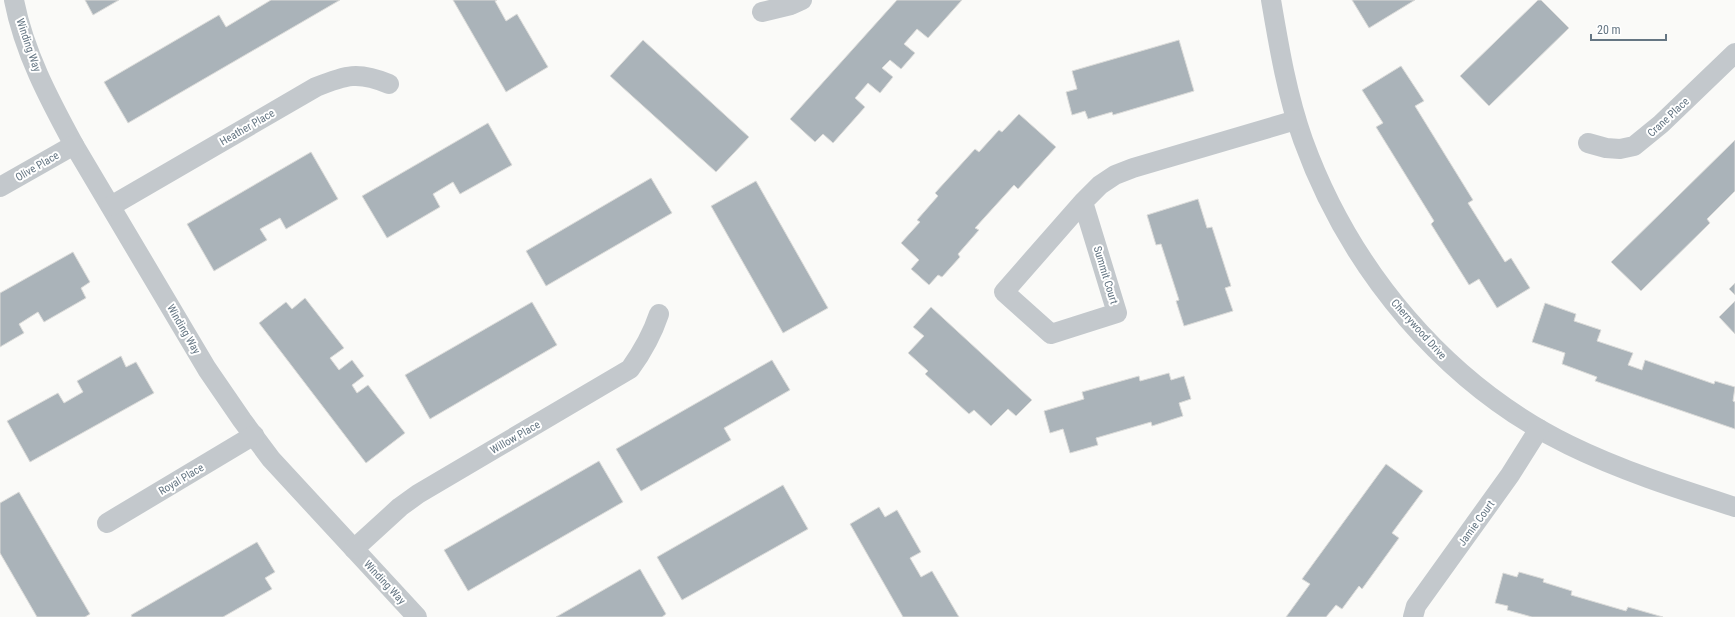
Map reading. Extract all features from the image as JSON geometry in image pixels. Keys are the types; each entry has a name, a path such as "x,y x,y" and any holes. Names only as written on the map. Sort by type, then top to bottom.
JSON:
{"street":[{"name":"Winding Way","path":"14,0 22,29 42,84 74,145 207,369 271,459 417,617"},
{"path":"762,12 791,5 802,0"},
{"name":"Cherrywood Drive","path":"1271,0 1287,85 1296,120 1320,183 1343,230 1373,276 1418,331 1455,368 1504,407 1539,429 1569,445 1633,473 1735,507"},
{"name":"Crane Place","path":"1588,143 1606,148 1620,149 1634,146 1661,124 1735,53"},
{"name":"Heather Place","path":"111,206 316,87 337,78 354,75 372,77 389,84"},
{"name":"Summit Court","path":"1083,202 1118,313 1051,334 1004,292 1083,202 1105,182 1132,168 1296,120"},
{"name":"Olive Place","path":"0,187 74,145"},
{"name":"Willow Place","path":"354,549 400,507 418,494 630,369 648,342 659,314"},
{"name":"Jamie Court","path":"1412,617 1416,606 1510,475 1539,429"},
{"name":"Royal Place","path":"107,523 254,436"}],"building":[{"path":"85,0 119,0 93,15"},
{"path":"271,0 340,0 128,123 104,82 219,15 226,27"},
{"path":"453,0 497,0 495,1 506,21 517,14 548,67 506,92"},
{"path":"897,0 962,0 928,38 917,29 904,44 915,53 901,69 890,60 882,68 893,77 880,93 868,83 855,98 865,107 833,143 823,134 815,142 790,119"},
{"path":"1352,0 1415,0 1369,28"},
{"path":"1538,0 1541,0 1569,28 1489,106 1460,76"},
{"path":"643,40 749,137 716,172 610,76"},
{"path":"1179,40 1194,91 1113,115 1112,112 1088,119 1085,111 1072,115 1066,92 1077,89 1072,71"},
{"path":"1401,66 1424,101 1415,106 1473,200 1468,203 1505,262 1511,258 1530,288 1497,308 1479,279 1469,285 1431,224 1434,221 1376,127 1383,123 1362,90"},
{"path":"1019,114 1056,147 1018,189 1014,185 975,228 979,230 958,254 960,257 942,277 938,275 929,285 911,269 919,260 901,243 920,222 917,220 938,196 935,193 975,149 979,152 999,130 1002,132"},
{"path":"488,123 512,165 460,194 453,182 433,194 440,207 387,238 362,196"},
{"path":"1735,140 1735,191 1707,219 1710,223 1641,291 1611,262"},
{"path":"311,152 338,199 286,229 280,218 260,229 267,240 214,271 187,224"},
{"path":"651,178 672,213 546,286 526,251"},
{"path":"756,181 828,308 783,333 711,206"},
{"path":"1198,199 1207,228 1212,227 1231,286 1225,288 1233,311 1184,326 1176,301 1179,300 1161,244 1156,245 1147,215"},
{"path":"73,252 90,282 81,288 86,298 44,322 38,312 19,324 24,333 0,347 0,293"},
{"path":"1735,283 1735,295 1729,289"},
{"path":"305,298 344,348 330,358 339,370 352,360 364,376 352,385 357,393 368,385 405,433 366,463 259,323 286,302 292,309"},
{"path":"1735,301 1735,334 1719,317"},
{"path":"532,302 557,345 430,419 405,375"},
{"path":"1545,303 1576,314 1574,321 1601,330 1597,341 1633,353 1628,365 1642,370 1645,360 1714,384 1715,381 1735,387 1733,401 1735,402 1735,429 1595,381 1597,377 1562,364 1565,353 1532,342"},
{"path":"931,307 1032,400 1016,416 1008,409 991,426 974,410 969,414 925,374 928,371 908,353 924,336 913,327"},
{"path":"121,356 126,367 136,362 154,393 30,462 7,421 58,393 64,403 83,392 77,381"},
{"path":"772,360 790,390 724,428 731,440 641,491 616,449"},
{"path":"1169,373 1171,380 1184,376 1191,399 1179,403 1183,416 1152,426 1151,422 1096,438 1098,445 1070,453 1063,429 1050,433 1044,411 1084,399 1082,392 1139,376 1140,381"},
{"path":"599,461 623,502 468,591 444,550"},
{"path":"1386,464 1423,491 1392,533 1399,538 1362,589 1359,586 1342,609 1336,605 1326,617 1286,617 1310,584 1302,579"},
{"path":"783,485 808,529 682,600 657,557"},
{"path":"19,492 90,614 85,617 37,617 0,553 0,503"},
{"path":"879,507 885,517 897,510 921,552 910,558 921,577 932,571 959,617 903,617 850,524"},
{"path":"257,542 275,572 265,578 272,589 223,617 132,617 131,615"},
{"path":"640,569 666,614 662,617 556,617"},
{"path":"1519,572 1544,579 1543,582 1572,591 1571,595 1626,611 1628,607 1663,617 1532,617 1507,610 1508,606 1495,603 1503,573 1517,577"}]}
